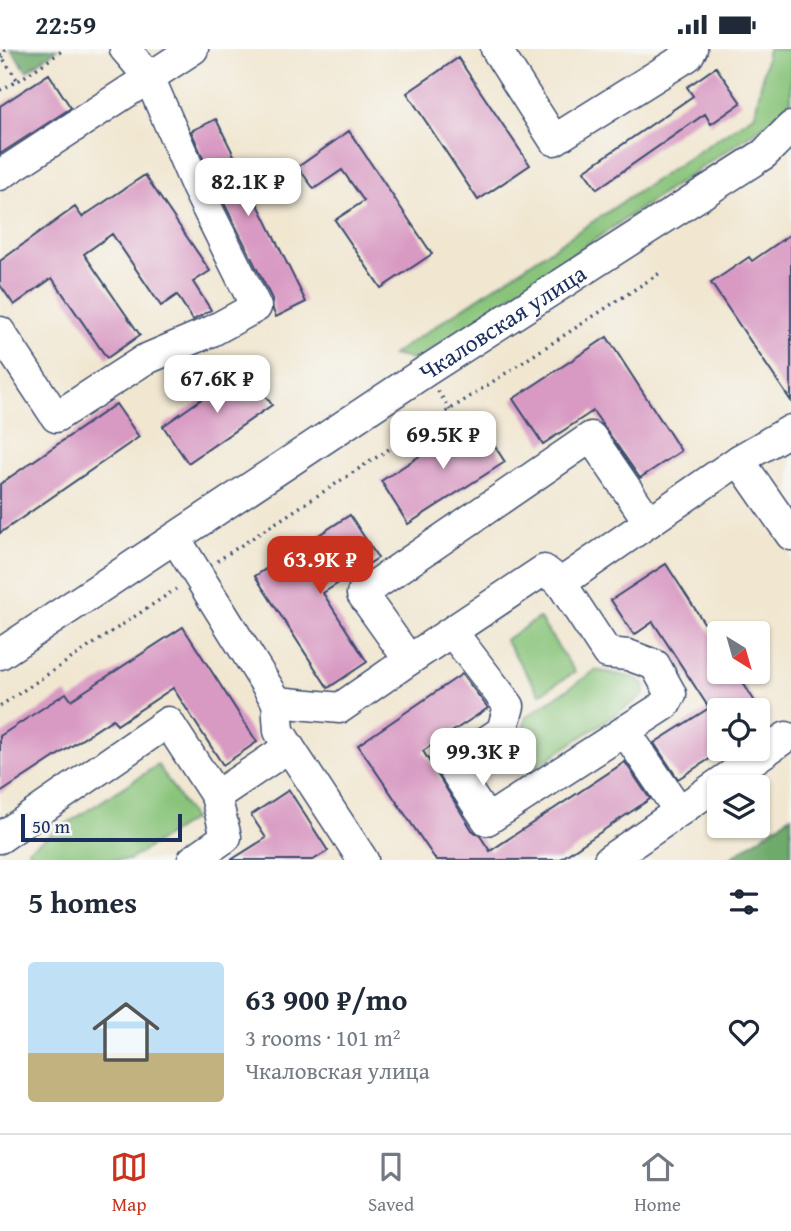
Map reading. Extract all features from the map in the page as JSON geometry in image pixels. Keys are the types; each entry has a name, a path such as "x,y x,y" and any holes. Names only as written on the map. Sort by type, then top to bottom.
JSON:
{"street":[{"path":"0,332 56,417 144,360 212,331 256,307 197,188 149,77 125,49"},
{"path":"0,175 193,49"},
{"path":"496,49 554,140 688,51"},
{"name":"Чкаловская улица","path":"0,654 426,371 764,154 791,127"},
{"path":"561,583 739,460 791,430"},
{"path":"409,660 362,594 591,437 649,522"},
{"path":"739,460 791,535"},
{"path":"175,538 277,702 279,731 363,860"},
{"path":"277,702 340,708 409,660 544,570 561,583 607,653 628,655 655,666 671,694 666,705 487,820 450,765 502,731 509,706 452,632"},
{"path":"0,838 168,722 216,796 226,837 193,860"},
{"path":"625,731 679,811"},
{"path":"609,860 786,737"},
{"path":"216,796 289,747"},
{"path":"0,845 10,860"}],"path":[{"path":"6,49 1,56 18,81"},
{"path":"0,90 65,49"},
{"path":"0,706 663,271"}],"green space":[{"path":"11,49 57,49 27,71"},
{"path":"768,49 791,49 791,100 772,120 416,360 392,355 755,114"},
{"path":"539,618 575,672 540,694 505,640"},
{"path":"596,670 635,678 643,683 643,696 537,766 520,741 526,717"},
{"path":"158,765 193,819 129,860 35,860 28,849"},
{"path":"791,816 791,860 728,860 760,838 770,838 770,831"}],"building":[{"path":"458,58 530,165 478,200 407,93"},
{"path":"716,67 741,103 711,124 705,114 597,189 584,171 693,96 687,87"},
{"path":"49,74 71,108 0,154 0,106"},
{"path":"216,119 306,302 276,317 272,299 191,131"},
{"path":"349,131 432,254 381,288 335,220 364,201 342,170 314,189 298,167"},
{"path":"145,175 210,271 193,282 211,310 193,320 177,295 161,306 112,234 84,254 140,335 107,358 52,278 14,305 0,285 0,261 75,207 82,217"},
{"path":"791,234 791,401 711,283 749,257 752,261"},
{"path":"607,337 681,451 640,478 593,411 543,444 513,399"},
{"path":"246,368 272,405 188,463 163,426"},
{"path":"116,404 139,437 0,533 0,484"},
{"path":"477,419 505,462 408,524 381,481"},
{"path":"350,515 378,558 323,593 367,662 328,688 255,576"},
{"path":"666,564 707,627 707,684 744,684 753,698 707,698 707,705 653,622 634,635 611,600"},
{"path":"183,627 257,742 223,765 173,688 117,725 113,719 0,793 0,736 66,693 71,700"},
{"path":"462,674 488,708 423,751 472,830 480,836 490,851 625,762 650,799 559,860 436,860 358,745"},
{"path":"707,709 707,761 678,779 654,743"},
{"path":"289,790 328,851 313,860 231,860 266,838 251,815"}]}
